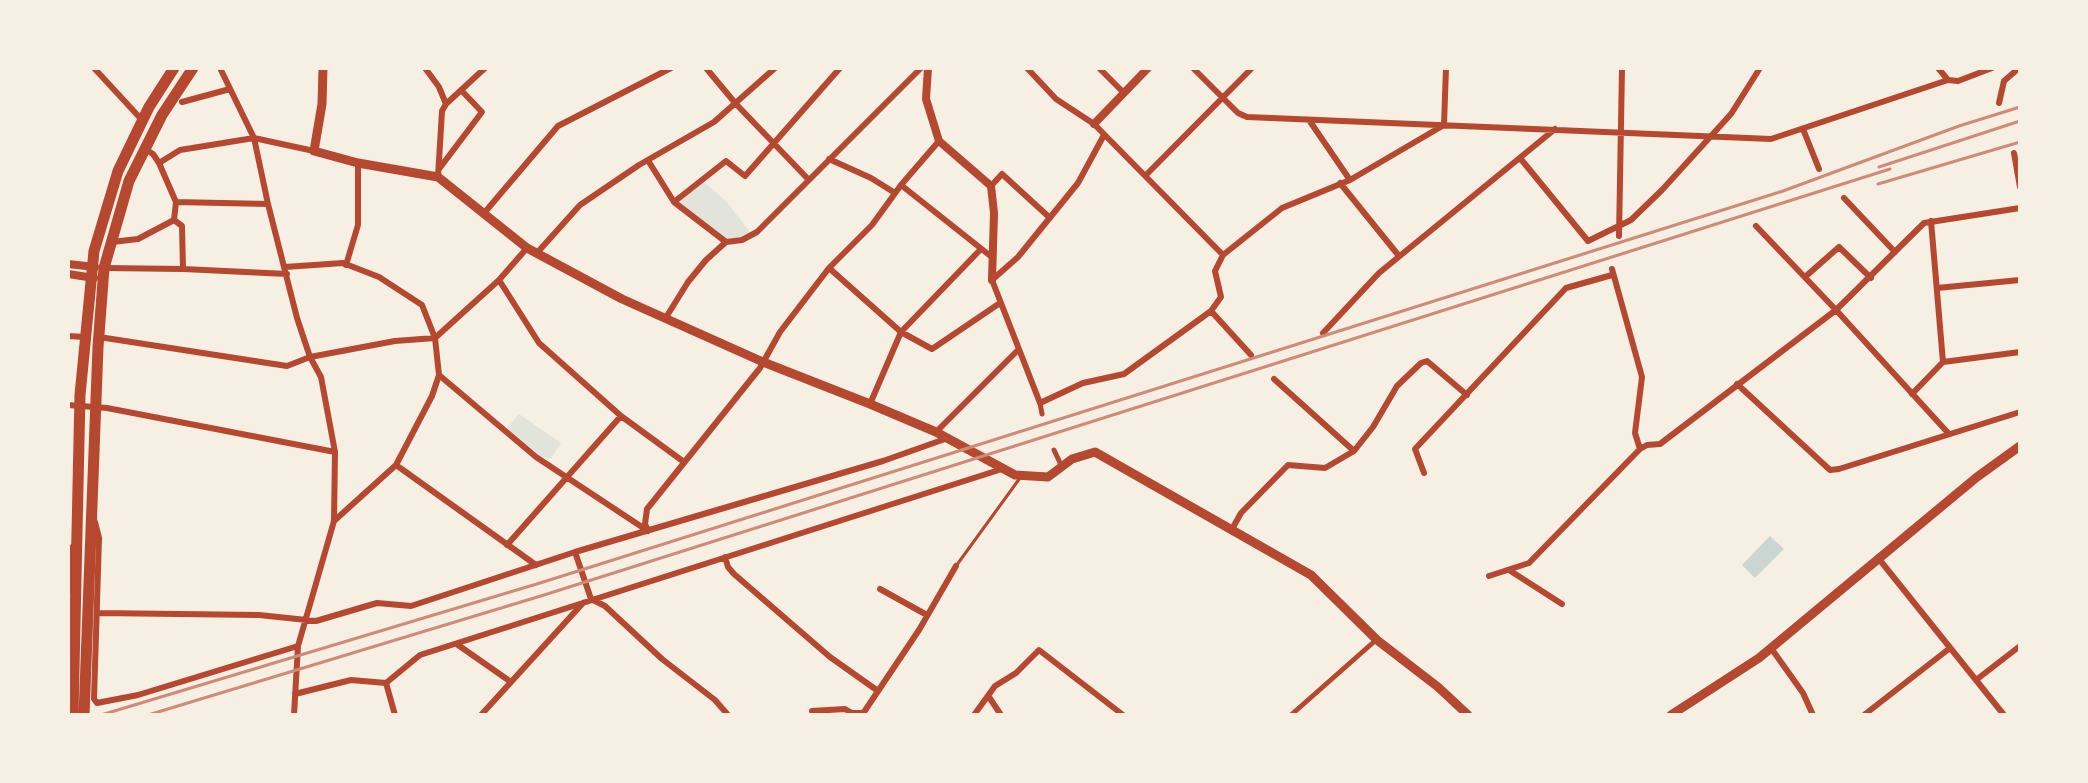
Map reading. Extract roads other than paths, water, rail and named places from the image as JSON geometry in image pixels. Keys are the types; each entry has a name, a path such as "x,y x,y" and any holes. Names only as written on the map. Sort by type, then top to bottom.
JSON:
{"highway":[{"path":"84,715 99,337 94,251 110,192 142,120 174,68"},
{"path":"73,715 74,475 85,337 97,273 129,181 162,115 193,68"}],"main road":[{"path":"323,68 322,104 314,151 358,163 438,173 532,251 664,319 936,432 1022,476 1048,477 1079,453 1095,452 1311,575 1377,640 1438,687 1468,715"},
{"path":"1671,715 1771,648 1977,477 2020,446"}],"street":[{"path":"94,68 142,120"},
{"path":"425,68 439,87 446,104"},
{"path":"438,173 442,111 485,68"},
{"path":"485,212 558,126 671,68"},
{"path":"706,68 808,179"},
{"path":"99,337 287,366 310,357 395,341 435,338 580,205 640,165 714,122 775,68"},
{"path":"674,202 726,161 745,176 840,68"},
{"path":"664,319 688,282 726,242 742,240 757,232 921,68"},
{"path":"928,68 926,99 939,141 991,186 994,213 992,280 1042,414"},
{"path":"1027,68 1056,99 1094,124 1223,255"},
{"path":"1099,68 1124,93"},
{"path":"1094,124 1148,68"},
{"path":"1193,68 1238,113 1247,117 1771,139 1992,68"},
{"path":"1146,175 1252,68"},
{"path":"1444,125 1446,68"},
{"path":"1619,236 1622,68"},
{"path":"1520,158 1588,241 1631,220 1662,190 1731,114 1760,68"},
{"path":"1938,68 1948,80"},
{"path":"1999,103 2004,81 2019,68"},
{"path":"222,69 254,138 293,305 310,357 321,377 335,452 334,521 298,646 294,715"},
{"path":"182,102 230,89"},
{"path":"438,173 482,112 461,90"},
{"path":"1309,119 1350,180"},
{"path":"1040,403 1083,383 1124,374 1211,311 1221,297 1215,271 1223,255 1282,208 1350,180 1444,125"},
{"path":"1323,333 1379,273 1555,129"},
{"path":"1803,129 1819,169"},
{"path":"992,280 1018,257 1078,183 1104,135"},
{"path":"159,163 180,150 254,138 314,151"},
{"path":"648,531 645,524 647,509 763,362 780,332 829,268 872,225 939,141"},
{"path":"145,149 159,163 176,202 174,220"},
{"path":"2014,153 2020,187"},
{"path":"829,159 895,193"},
{"path":"649,162 674,202 726,242"},
{"path":"346,265 358,225 358,163"},
{"path":"991,186 1002,174 1050,218"},
{"path":"1340,183 1399,256"},
{"path":"901,185 993,258"},
{"path":"1844,198 1895,252"},
{"path":"176,202 268,204"},
{"path":"1489,576 1529,563 1640,449 1660,444 1836,310 1924,223 2020,208"},
{"path":"174,220 182,226 183,269"},
{"path":"110,242 138,239 174,220"},
{"path":"1931,221 1943,362"},
{"path":"1756,226 1949,434"},
{"path":"1805,277 1839,247 1871,278"},
{"path":"870,404 901,332 980,250"},
{"path":"68,264 97,273"},
{"path":"68,274 183,269 286,271 346,265 379,277 422,305 435,338 439,375 432,396 396,465 334,521"},
{"path":"829,268 901,332 932,349 1000,303"},
{"path":"1424,473 1415,449 1566,288 1612,272 1642,377 1635,433 1640,449"},
{"path":"499,280 539,343 621,416 684,462"},
{"path":"1937,288 2020,280"},
{"path":"1211,311 1251,355"},
{"path":"68,336 85,337"},
{"path":"936,432 1018,350"},
{"path":"1912,394 1943,362 2020,352"},
{"path":"1231,531 1241,513 1288,465 1325,468 1354,451 1373,427 1397,386 1421,363 1427,361 1467,395"},
{"path":"439,375 536,457 648,531"},
{"path":"1277,379 1354,451"},
{"path":"1737,384 1830,470 1842,469 2020,412"},
{"path":"68,405 96,407 244,433 335,452"},
{"path":"507,545 621,416"},
{"path":"97,613 259,615 306,621 324,619 377,603 411,606 575,552 883,461 945,439"},
{"path":"1054,450 1062,467"},
{"path":"396,465 536,565"},
{"path":"295,694 351,680 386,683 420,655 1005,468"},
{"path":"93,515 99,538 94,699 97,703 138,695 298,646"},
{"path":"68,592 69,550 73,543"},
{"path":"575,552 588,600"},
{"path":"725,557 734,574 830,657 878,691"},
{"path":"1879,559 2004,715"},
{"path":"812,711 845,709 862,714 956,566"},
{"path":"1509,570 1562,604"},
{"path":"880,589 927,615"},
{"path":"481,715 588,600"},
{"path":"588,600 605,606 662,659 715,700 728,715"},
{"path":"1291,715 1377,640"},
{"path":"458,644 511,682"},
{"path":"1976,680 2020,646"},
{"path":"1771,648 1803,693 1813,715"},
{"path":"1864,715 1950,648"},
{"path":"974,715 995,686 1016,673 1039,650 1120,714"},
{"path":"386,683 395,715"},
{"path":"989,697 1001,715"}],"lane":[{"path":"956,566 1022,476"}],"railway":[{"path":"101,715 540,583 1783,191 1959,126 2020,107"},
{"path":"1879,167 2020,121"},
{"path":"1878,184 2020,142"},
{"path":"148,715 544,595 1890,169"}]}
